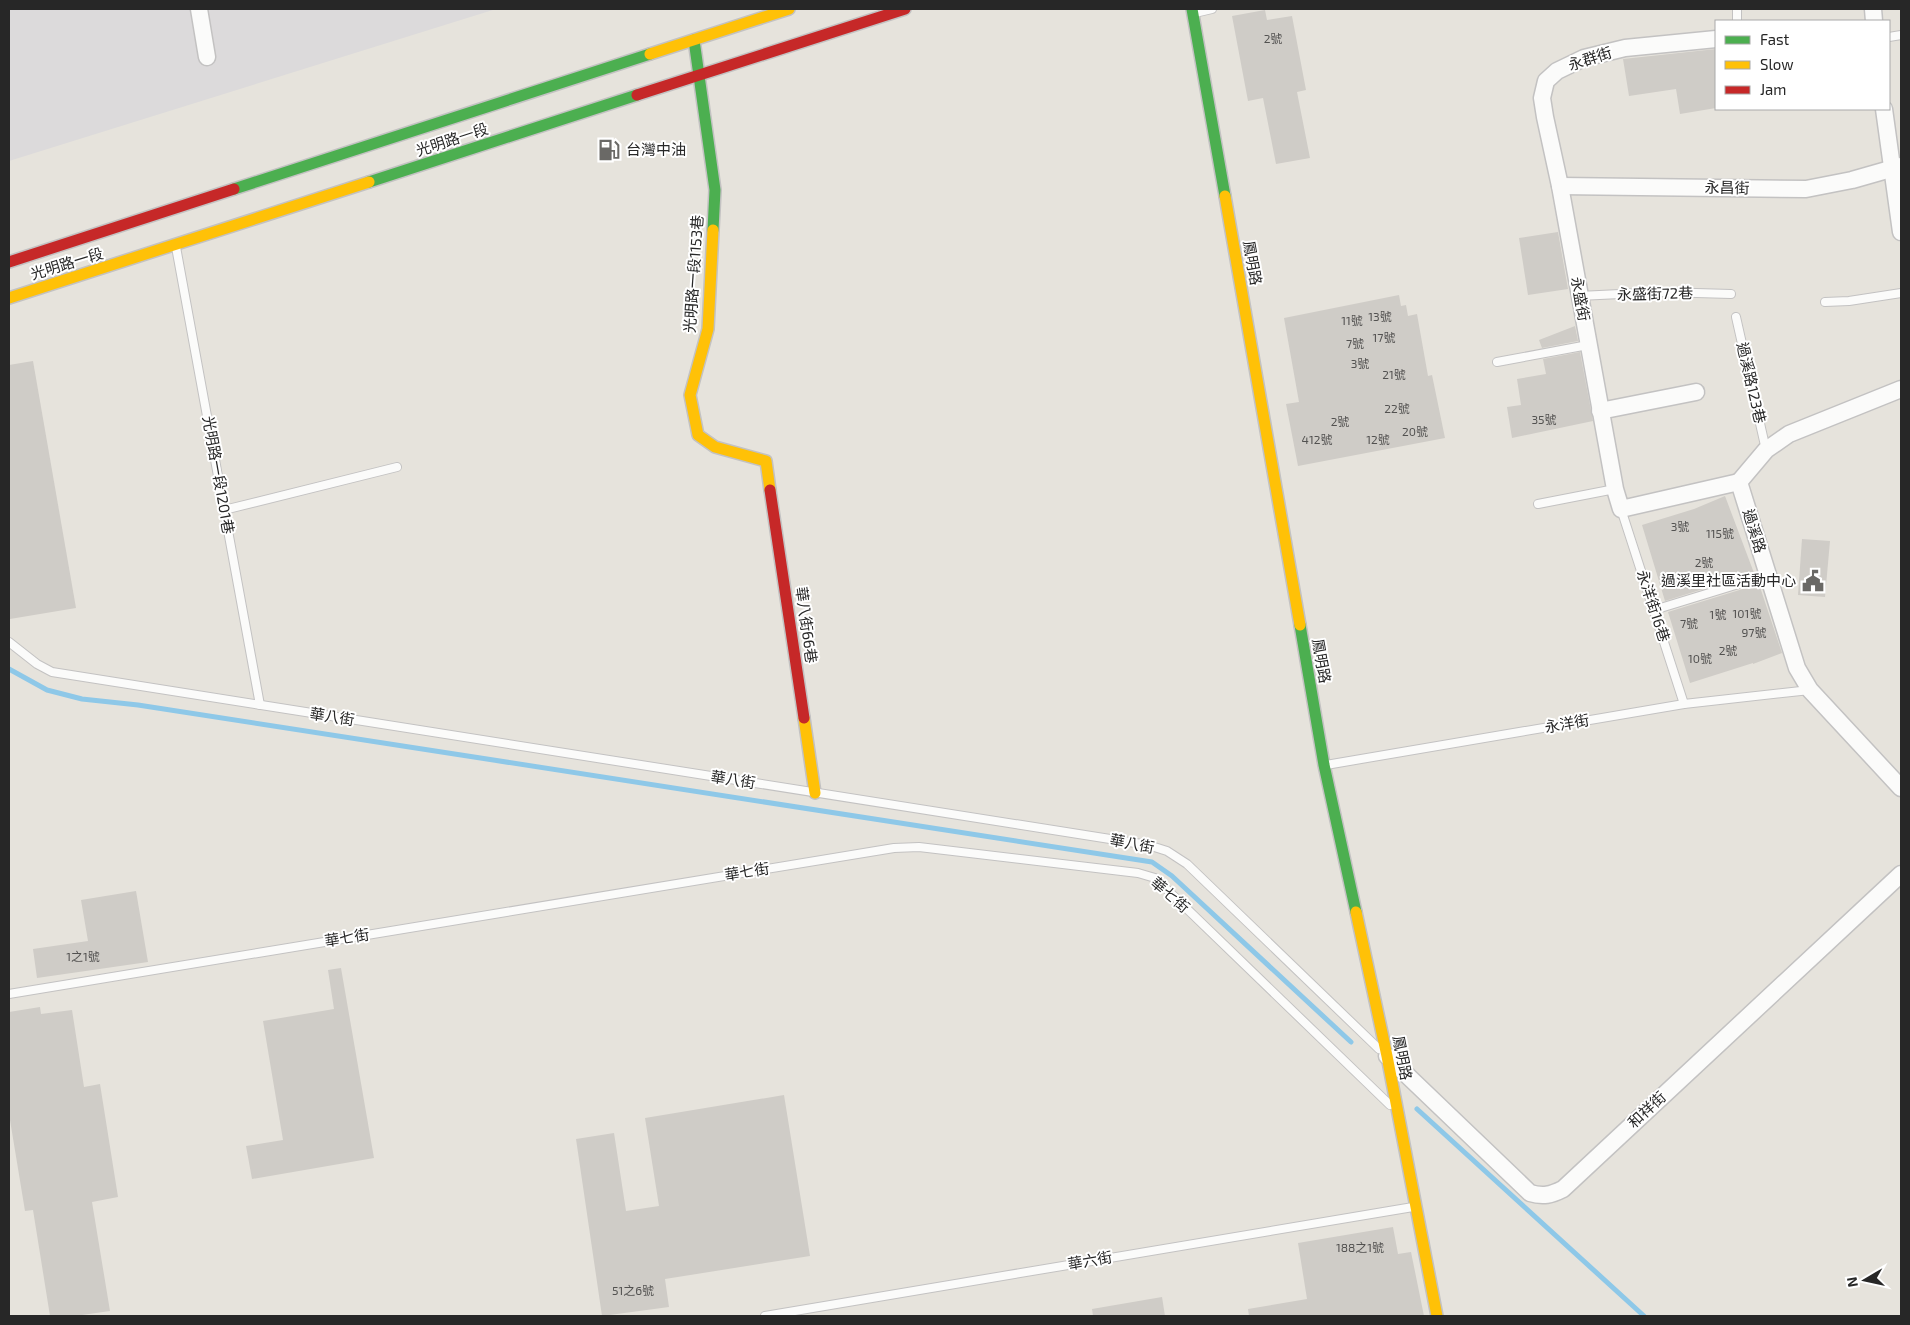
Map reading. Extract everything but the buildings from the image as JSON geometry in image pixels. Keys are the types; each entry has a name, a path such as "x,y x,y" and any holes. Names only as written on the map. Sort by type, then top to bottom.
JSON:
{"street":[{"path":"200,9 207,57"},
{"name":"光明路一段","path":"9,262 504,106 789,9"},
{"name":"光明路一段","path":"9,298 175,246 514,131 698,76 905,9"},
{"name":"鳳明路","path":"1192,11 1324,765 1387,1056 1396,1111 1437,1316"},
{"name":"永群街","path":"1560,186 1542,98 1546,81 1558,71 1584,58 1625,48 1715,39"},
{"name":"光明路一段1153巷","path":"694,40 715,190 708,329 690,395 698,435 715,447 766,461"},
{"path":"1884,110 1896,167 1901,232"},
{"name":"永昌街","path":"1560,186 1806,189 1852,180 1896,167"},
{"name":"永盛街","path":"1560,186 1614,489 1621,509"},
{"path":"1621,509 1739,482 1766,450 1789,434 1901,389"},
{"path":"1600,411 1696,392"},
{"name":"華八街66巷","path":"766,461 815,793"},
{"name":"過溪路","path":"1739,482 1797,668 1810,690 1901,788"},
{"name":"和祥街","path":"1387,1056 1530,1193 1540,1196 1550,1195 1563,1188 1901,874"}],"lane":[{"path":"1192,11 1212,9"},
{"name":"光明路一段1201巷","path":"175,246 260,705"},
{"name":"永盛街72巷","path":"1579,296 1661,292 1731,294"},
{"path":"1825,302 1849,301 1901,293"},
{"name":"過溪路123巷","path":"1736,317 1766,450"},
{"path":"1497,362 1588,345"},
{"path":"224,510 397,467"},
{"path":"1538,504 1614,489"},
{"name":"永洋街16巷","path":"1621,509 1684,704"},
{"path":"1654,610 1768,575"},
{"name":"華八街","path":"9,642 37,664 52,672 1148,845 1167,851 1188,864 1387,1056"},
{"name":"永洋街","path":"1324,765 1684,704 1810,690"},
{"name":"華七街","path":"9,994 894,848 919,847 1138,873 1155,878 1396,1111"},
{"name":"華六街","path":"765,1316 1415,1207"}],"shaded area":[{"path":"9,9 496,9 9,161"}],"waterway":[{"path":"9,669 47,690 82,699 138,705 1152,862 1172,876 1351,1042"},
{"path":"1417,1109 1644,1316"}],"traffic: fast":[{"path":"1192,9 1225,196"},
{"path":"694,40 715,190 713,230"},
{"path":"234,189 650,54"},
{"path":"369,182 637,95"},
{"path":"1300,625 1324,765 1356,912"}],"traffic: slow":[{"path":"650,54 789,9"},
{"path":"9,298 369,182"},
{"path":"1225,196 1300,625"},
{"path":"713,230 708,329 690,395 698,435 715,447 766,461 770,490"},
{"path":"804,718 815,793"},
{"path":"1356,912 1387,1056 1437,1316"}],"traffic: jam":[{"path":"637,95 905,9"},
{"path":"9,262 234,189"},
{"path":"770,490 804,718"}],"place":[{"name":"台灣中油","path":"609,150"},
{"name":"過溪里社區活動中心","path":"1813,581"}]}
